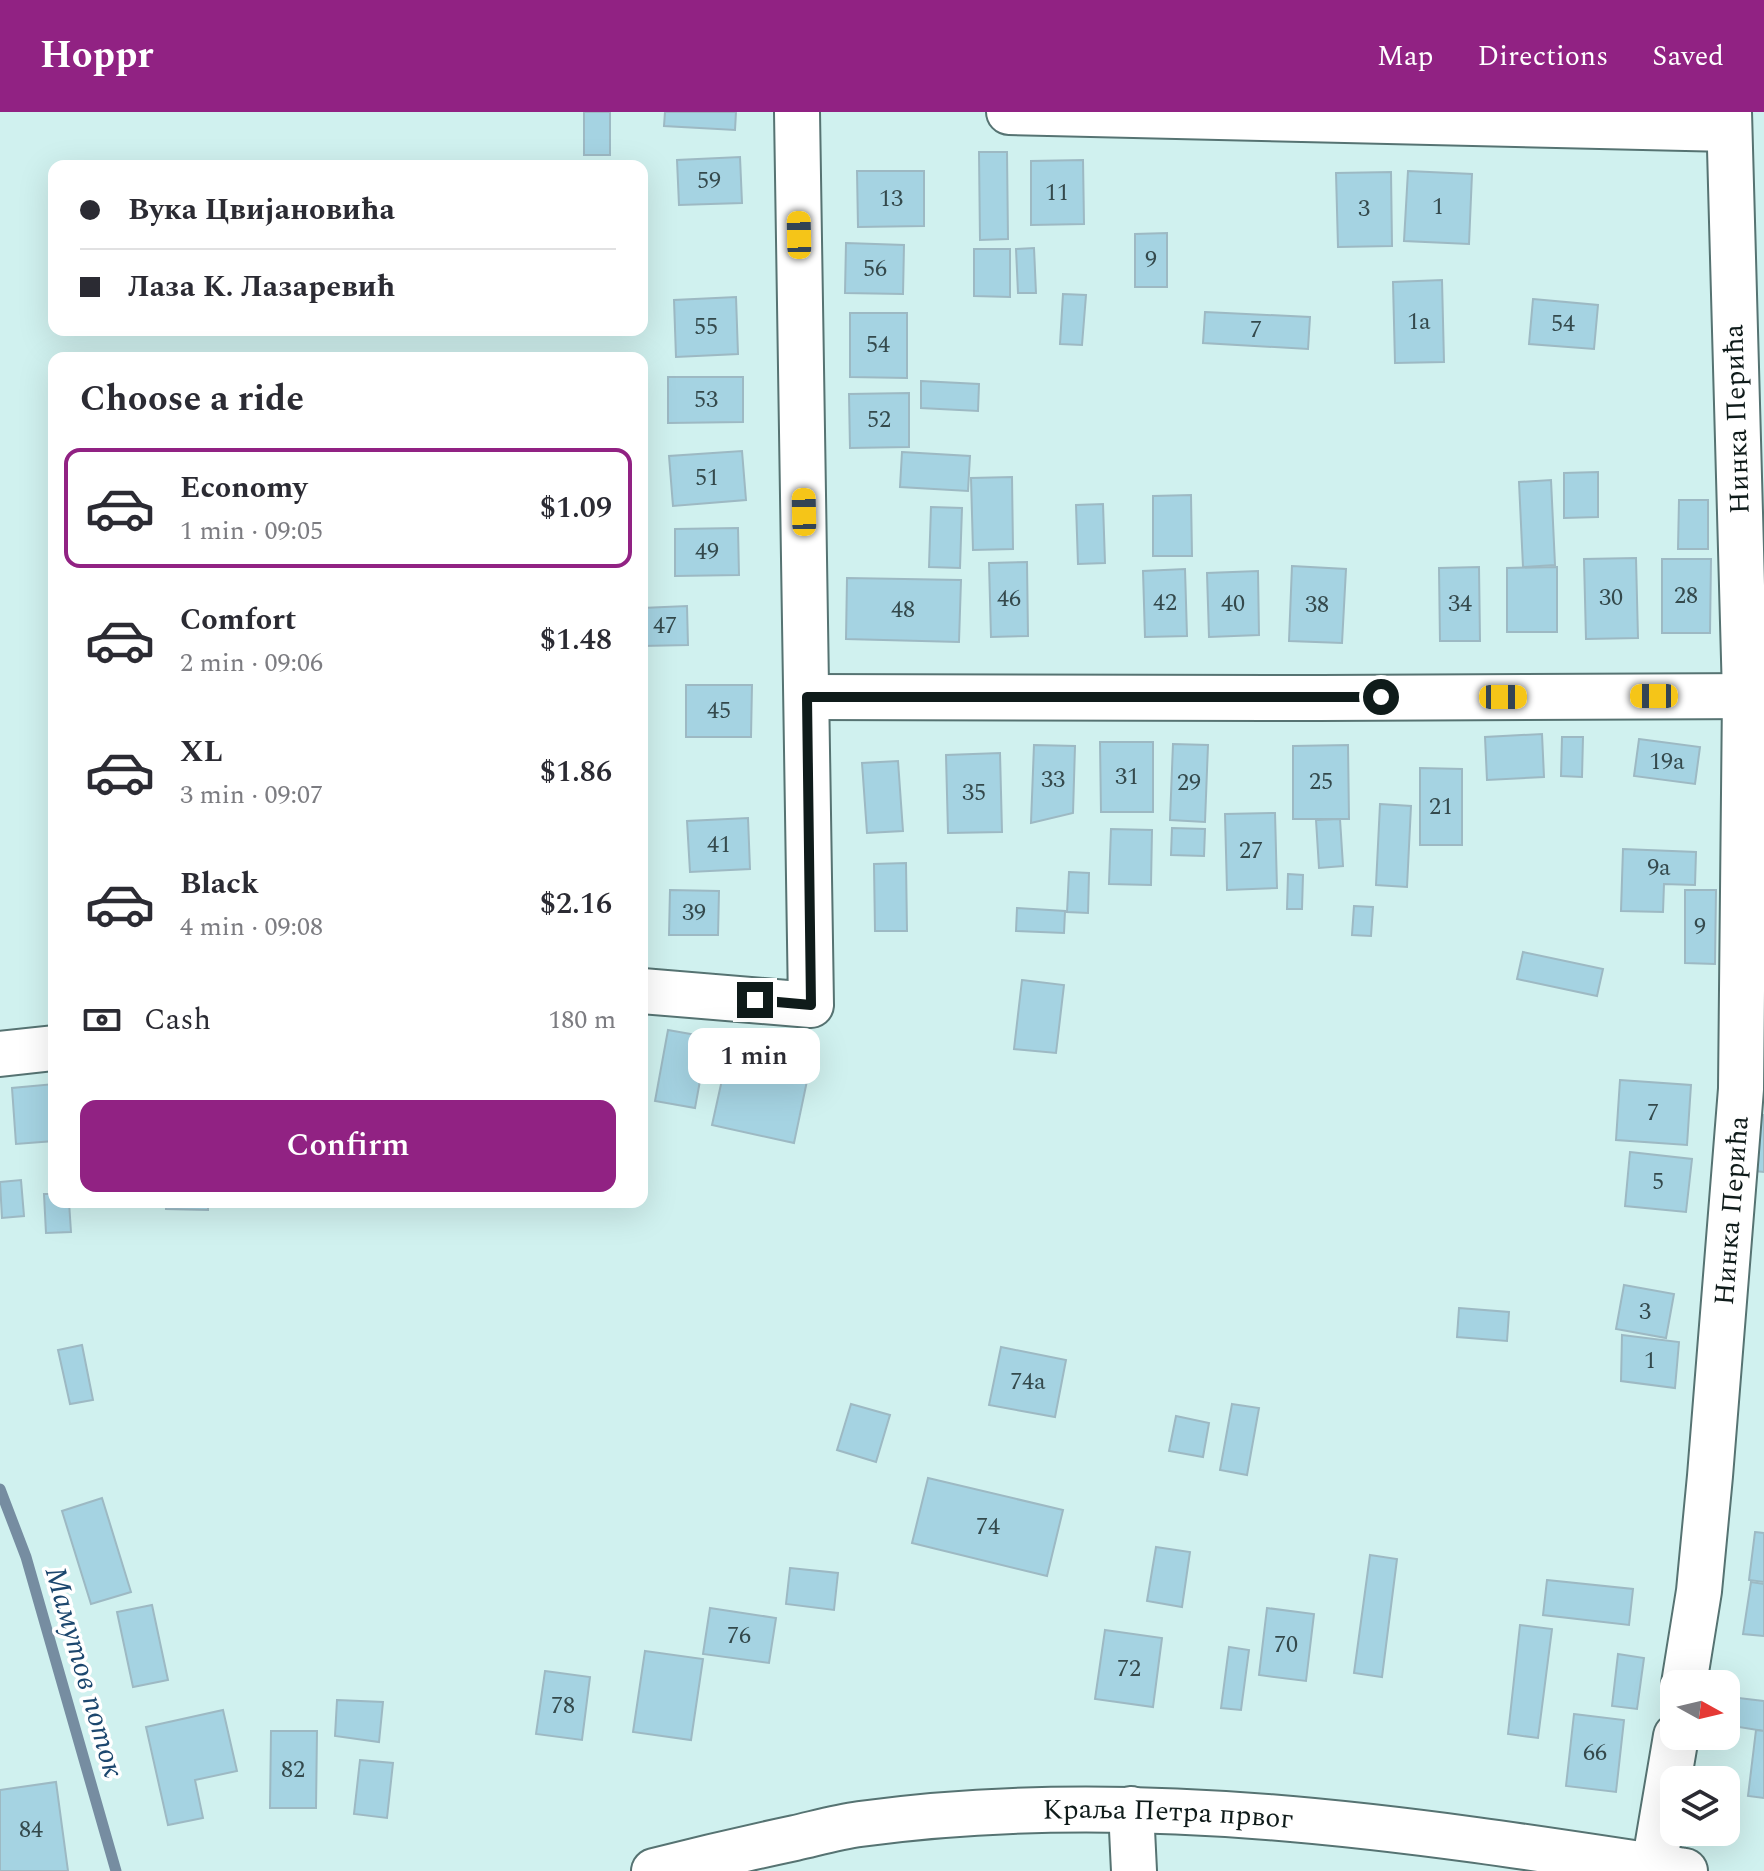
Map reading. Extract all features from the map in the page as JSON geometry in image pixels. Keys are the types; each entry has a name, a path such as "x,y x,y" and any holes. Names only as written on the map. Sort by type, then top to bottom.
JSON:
{"street":[{"path":"648,991 811,1005 797,112"},
{"path":"1009,112 1729,120"},
{"name":"Нинка Перића","path":"1686,1670 1699,1591 1710,1476 1741,1089 1755,696 1729,120"},
{"path":"807,697 1755,696"},
{"path":"0,1054 48,1049"},
{"path":"1669,1869 1675,1750"},
{"name":"Краља Петра првог","path":"654,1871 857,1824 1046,1808 1209,1812 1356,1824 1669,1869"},
{"path":"1131,1809 1134,1871"}],"building":[{"path":"584,112 610,112 610,155 584,155"},
{"path":"665,112 736,112 735,130 664,126"},
{"path":"979,152 1007,152 1008,239 980,240"},
{"path":"740,157 742,203 679,205 677,160"},
{"path":"1083,160 1084,224 1031,225 1031,161"},
{"path":"857,171 924,171 924,226 858,227"},
{"path":"1408,171 1472,174 1469,244 1404,241"},
{"path":"1391,172 1392,246 1338,247 1336,173"},
{"path":"1167,233 1167,287 1135,287 1135,234"},
{"path":"846,243 904,245 903,294 845,293"},
{"path":"1034,248 1036,293 1018,293 1016,249"},
{"path":"974,249 1010,249 1010,297 974,296"},
{"path":"1442,280 1444,362 1395,363 1393,282"},
{"path":"1063,294 1086,295 1082,345 1060,344"},
{"path":"736,297 738,354 676,357 674,300"},
{"path":"1533,299 1598,305 1594,349 1529,344"},
{"path":"1205,312 1310,317 1308,349 1203,343"},
{"path":"850,313 907,313 907,378 850,377"},
{"path":"668,377 743,377 743,422 668,423"},
{"path":"921,381 979,384 978,411 921,408"},
{"path":"909,393 909,447 850,448 849,394"},
{"path":"742,451 746,500 673,506 669,456"},
{"path":"902,452 970,456 968,491 900,487"},
{"path":"1598,472 1598,517 1564,518 1564,473"},
{"path":"1012,477 1013,549 973,550 971,478"},
{"path":"1551,480 1555,565 1523,567 1519,482"},
{"path":"1191,495 1192,556 1153,556 1153,496"},
{"path":"1679,500 1708,500 1708,549 1678,549"},
{"path":"1103,504 1105,563 1078,564 1076,505"},
{"path":"931,507 962,508 960,568 929,567"},
{"path":"738,528 739,575 675,576 675,529"},
{"path":"1636,558 1638,638 1586,639 1584,559"},
{"path":"1662,559 1711,559 1710,633 1662,633"},
{"path":"1027,562 1028,636 991,637 989,563"},
{"path":"1292,566 1346,569 1342,643 1289,641"},
{"path":"1479,567 1480,641 1440,641 1439,568"},
{"path":"1557,567 1557,632 1507,632 1507,568"},
{"path":"1185,569 1187,636 1145,637 1143,571"},
{"path":"1258,571 1259,635 1209,637 1207,573"},
{"path":"847,578 961,580 959,642 846,639"},
{"path":"687,606 688,645 648,646 648,608"},
{"path":"686,685 752,685 751,737 686,737"},
{"path":"1542,734 1544,777 1487,780 1485,737"},
{"path":"1562,737 1583,737 1582,777 1561,776"},
{"path":"1639,739 1700,747 1695,784 1634,776"},
{"path":"1100,742 1153,742 1153,812 1101,812"},
{"path":"1173,744 1208,745 1205,822 1170,820"},
{"path":"1034,745 1075,746 1073,813 1031,823"},
{"path":"1348,745 1349,819 1293,819 1293,746"},
{"path":"1000,753 1002,832 948,833 946,755"},
{"path":"898,761 903,831 867,833 862,763"},
{"path":"1420,768 1462,769 1462,845 1420,845"},
{"path":"1380,804 1411,806 1407,887 1376,885"},
{"path":"1275,813 1277,888 1227,890 1225,814"},
{"path":"748,818 750,869 690,872 687,821"},
{"path":"1340,819 1343,866 1319,868 1316,820"},
{"path":"1172,828 1205,829 1204,856 1171,855"},
{"path":"1111,829 1152,830 1151,885 1109,884"},
{"path":"1623,849 1696,852 1695,885 1664,884 1663,912 1621,911"},
{"path":"906,863 907,931 875,931 874,864"},
{"path":"1069,872 1089,873 1088,913 1067,912"},
{"path":"1288,874 1303,875 1302,909 1287,909"},
{"path":"670,890 719,891 718,935 669,935"},
{"path":"1685,890 1716,890 1715,964 1685,963"},
{"path":"1354,906 1373,907 1371,936 1352,935"},
{"path":"1017,908 1065,911 1064,933 1016,931"},
{"path":"1523,952 1603,969 1597,996 1517,979"},
{"path":"1022,980 1064,985 1056,1053 1014,1049"},
{"path":"668,1030 708,1037 695,1108 655,1101"},
{"path":"731,1039 812,1057 794,1143 712,1125"},
{"path":"1620,1080 1691,1085 1687,1145 1616,1140"},
{"path":"48,1085 48,1141 16,1144 12,1088"},
{"path":"1761,1115 1764,1115 1764,1172 1755,1171"},
{"path":"1630,1152 1692,1159 1686,1212 1625,1206"},
{"path":"21,1180 24,1216 2,1218 0,1182"},
{"path":"44,1194 48,1194 48,1208 69,1208 71,1232 46,1233"},
{"path":"208,1208 208,1210 166,1209"},
{"path":"1624,1285 1674,1294 1666,1338 1616,1329"},
{"path":"1459,1308 1509,1312 1507,1341 1457,1337"},
{"path":"1622,1335 1679,1342 1675,1388 1621,1381"},
{"path":"82,1345 93,1400 70,1404 58,1350"},
{"path":"1001,1347 1066,1360 1055,1417 989,1405"},
{"path":"851,1404 890,1415 876,1462 837,1450"},
{"path":"1232,1404 1259,1408 1247,1475 1220,1470"},
{"path":"1176,1416 1209,1423 1203,1457 1169,1451"},
{"path":"928,1478 1063,1510 1047,1576 912,1543"},
{"path":"102,1498 131,1592 91,1604 62,1511"},
{"path":"1755,1532 1764,1533 1764,1582 1749,1580"},
{"path":"1156,1547 1190,1552 1182,1607 1147,1601"},
{"path":"1370,1555 1397,1559 1382,1677 1354,1673"},
{"path":"790,1568 838,1573 834,1610 786,1604"},
{"path":"1547,1580 1633,1589 1629,1625 1543,1615"},
{"path":"1751,1582 1764,1584 1764,1636 1743,1634"},
{"path":"152,1605 168,1680 133,1687 117,1612"},
{"path":"710,1608 776,1618 769,1663 703,1654"},
{"path":"1267,1608 1314,1614 1306,1681 1259,1675"},
{"path":"1520,1625 1552,1629 1538,1738 1508,1734"},
{"path":"1105,1630 1162,1638 1153,1707 1095,1699"},
{"path":"1229,1647 1249,1650 1241,1710 1221,1708"},
{"path":"645,1651 703,1659 691,1740 633,1732"},
{"path":"1618,1654 1644,1658 1637,1709 1612,1706"},
{"path":"545,1671 590,1677 582,1740 536,1734"},
{"path":"1740,1698 1764,1701 1764,1731 1740,1727"},
{"path":"337,1700 383,1702 379,1742 335,1736"},
{"path":"223,1710 237,1771 195,1780 203,1818 168,1825 146,1727"},
{"path":"1574,1714 1624,1720 1616,1792 1566,1786"},
{"path":"1756,1730 1764,1731 1764,1798 1748,1796"},
{"path":"271,1731 317,1731 316,1808 270,1808"},
{"path":"360,1760 393,1763 387,1818 354,1814"},
{"path":"56,1782 68,1871 0,1871 0,1790"}],"waterway":[{"name":"Мамутов поток","path":"0,1489 26,1557 116,1871"}],"route":[{"path":"755,1000 811,1005 807,697 1381,697"}]}
